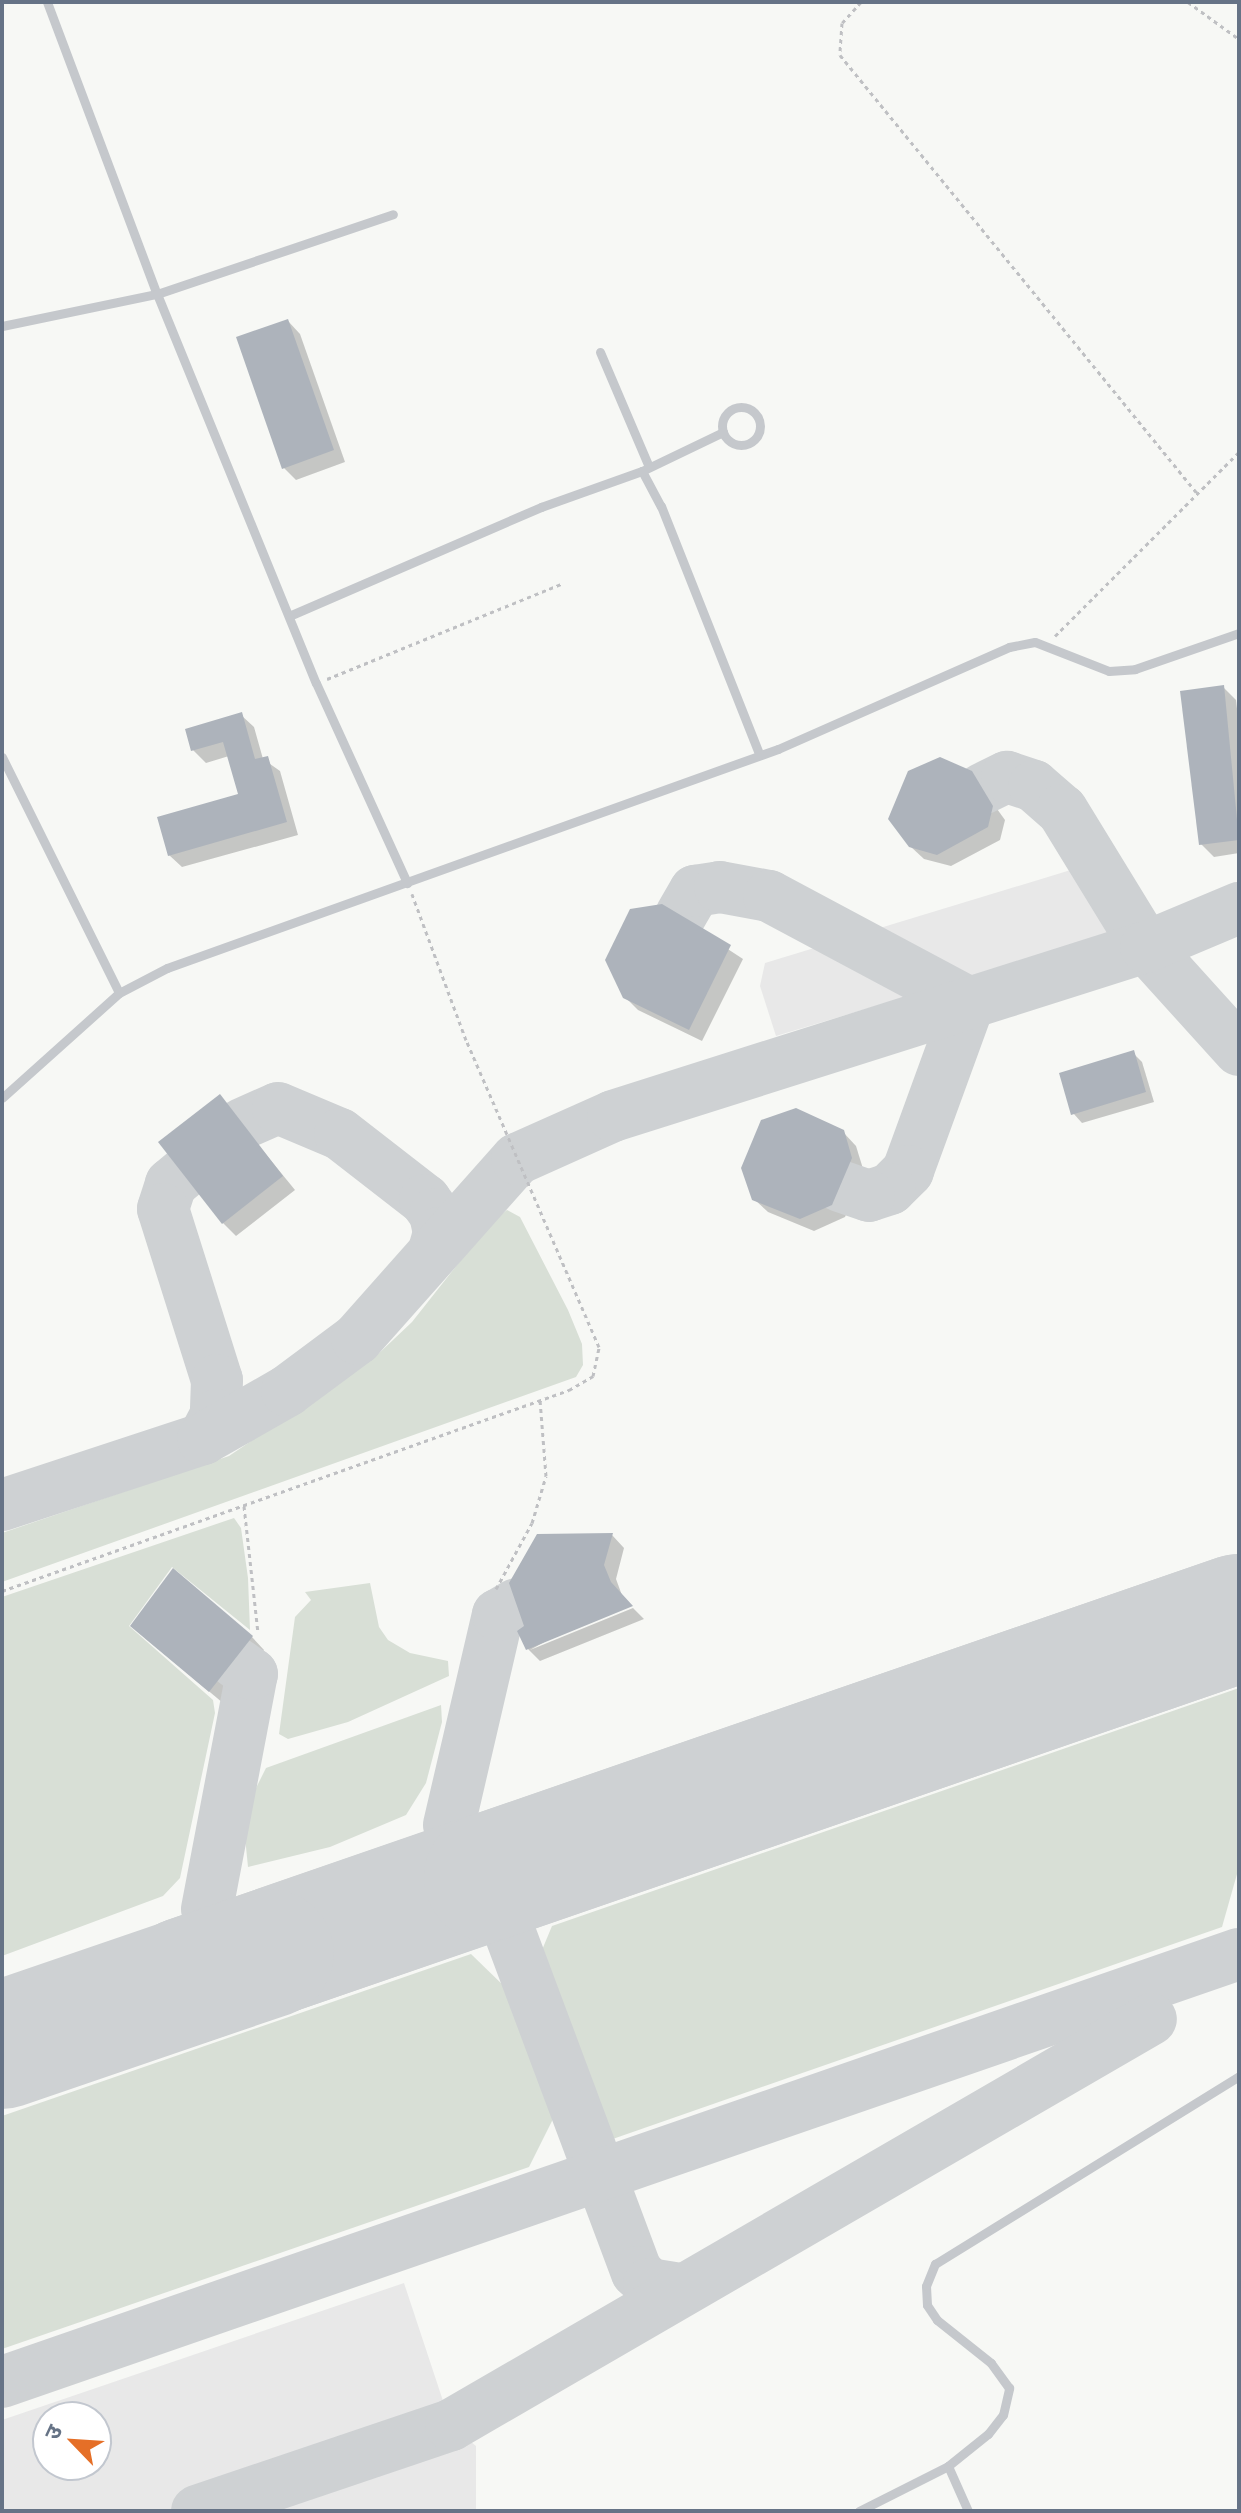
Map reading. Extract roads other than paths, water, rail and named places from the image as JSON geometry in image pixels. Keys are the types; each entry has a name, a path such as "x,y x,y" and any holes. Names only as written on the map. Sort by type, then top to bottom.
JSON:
{"lane":[{"path":"47,2 157,294 316,683 407,883"},
{"path":"2,326 157,294 393,214"},
{"path":"600,352 759,754"},
{"path":"734,408 748,408 760,420 758,436 746,445 732,443 723,432 724,417 734,408"},
{"path":"289,616 541,507 645,469 723,432"},
{"path":"2,1098 119,993 167,968 759,754 1009,647 1035,642 1109,671 1135,669 1239,633"},
{"path":"2,757 119,993"},
{"path":"859,2511 948,2466 988,2434 1003,2415 1009,2388 991,2363 937,2320 927,2305 926,2286 935,2264 1239,2076"},
{"path":"948,2466 968,2511"}]}
